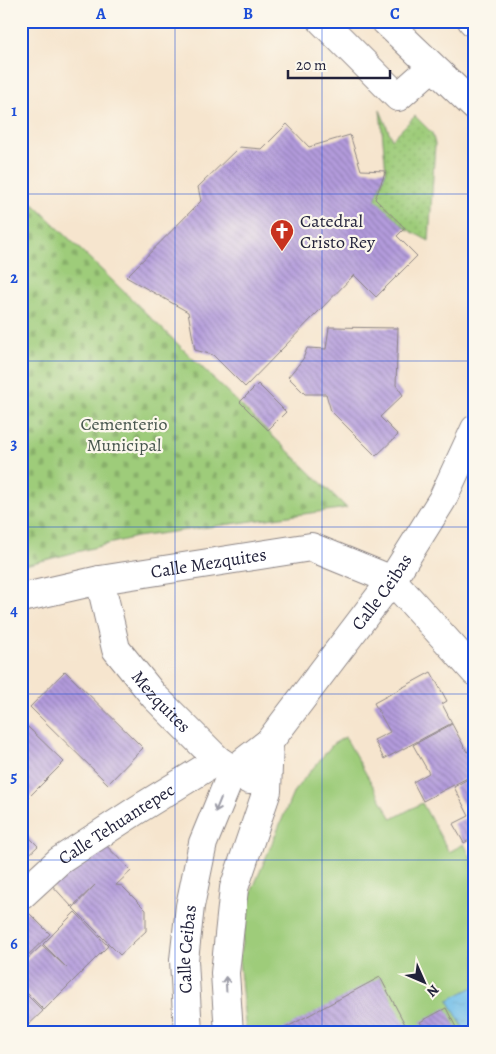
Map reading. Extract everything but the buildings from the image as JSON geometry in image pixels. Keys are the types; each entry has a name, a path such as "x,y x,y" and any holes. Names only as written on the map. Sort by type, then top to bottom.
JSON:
{"street":[{"path":"322,21 398,97 432,66"},
{"path":"385,21 475,107"},
{"path":"472,21 475,24"},
{"name":"Calle Ceibas","path":"188,1033 184,960 190,906 203,843 225,765 269,742 392,580 442,500 475,429"},
{"name":"Calle Mezquites","path":"21,598 100,580 311,547 392,580"},
{"name":"Mezquites","path":"100,580 116,649 154,696 225,765 267,791"},
{"path":"392,580 475,672"},
{"path":"229,1033 225,972 234,888 267,791 269,742"},
{"name":"Calle Tehuantepec","path":"21,896 59,861 137,810 225,765"}],"green space":[{"path":"380,110 392,139 415,116 432,133 435,144 429,241 405,228 375,199 386,171"},
{"name":"Cementerio Municipal","path":"21,192 347,508 136,537 21,566"},
{"path":"345,737 392,819 422,803 449,852 464,844 475,865 475,1033 246,1033 239,959 251,893 294,791 333,744"}],"water":[{"path":"475,986 475,1033 466,1033 448,1000"}],"place":[{"name":"Catedral Cristo Rey","path":"282,252"}]}
